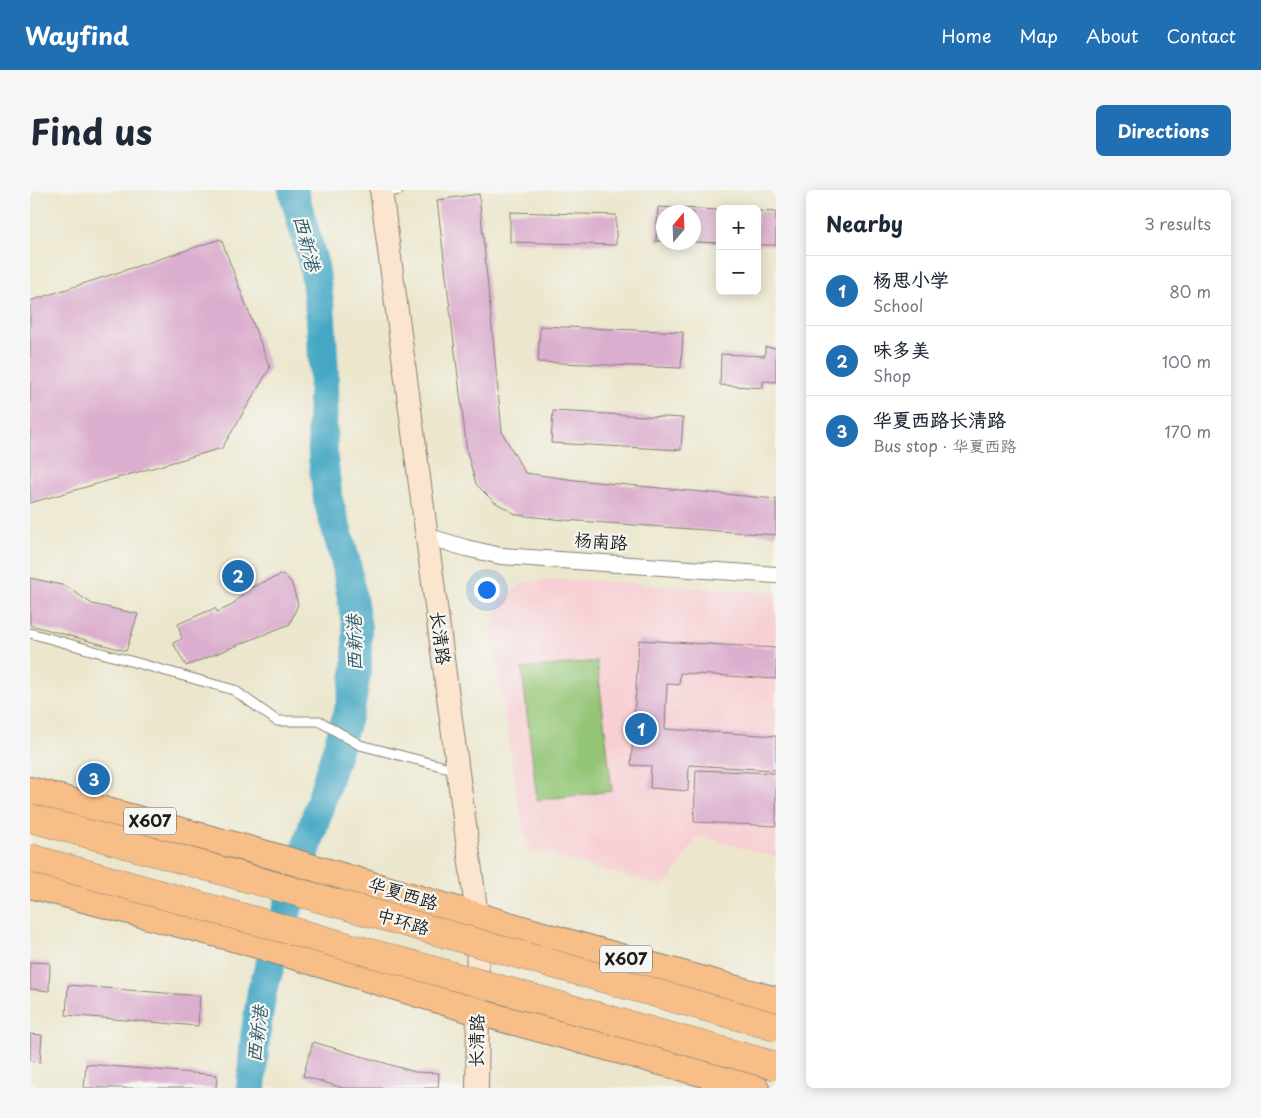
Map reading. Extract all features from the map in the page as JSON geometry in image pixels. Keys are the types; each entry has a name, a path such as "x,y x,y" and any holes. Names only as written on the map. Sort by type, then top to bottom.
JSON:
{"highway":[{"path":"30,802 162,854"},
{"name":"中环路","path":"30,818 776,1027"},
{"path":"30,858 776,1066"}],"main road":[{"name":"长清路","path":"387,191 426,536 477,916 478,1012 476,1088"},
{"name":"华夏西路","path":"30,790 270,855 477,916 776,1000"},
{"path":"30,885 244,941 478,1012 756,1088"}],"street":[{"name":"杨南路","path":"426,536 501,556 776,575"}],"lane":[{"path":"30,633 234,690 277,721 319,721 360,745 457,770"}],"shaded area":[{"path":"560,579 776,593 776,857 698,836 665,887 531,850 523,832 491,627 500,601 523,583"}],"green space":[{"path":"597,661 612,791 537,800 522,669"}],"building":[{"path":"479,194 502,432 525,473 575,480 776,499 776,535 517,515 493,501 476,484 467,452 437,200"},
{"path":"701,209 716,210 716,243 701,242"},
{"path":"761,211 776,212 776,245 761,245"},
{"path":"510,212 616,215 616,245 510,242"},
{"path":"221,239 270,368 222,448 30,503 30,301"},
{"path":"540,326 683,332 681,368 538,362"},
{"path":"765,347 776,348 776,382 763,381 763,388 720,385 721,354 765,356"},
{"path":"553,411 683,418 681,450 551,443"},
{"path":"283,574 291,582 298,604 290,624 186,666 173,643 182,639 178,624 215,608 217,612 231,606 248,589"},
{"path":"30,578 66,586 92,604 138,614 126,651 30,625"},
{"path":"639,640 776,648 776,679 680,673 679,685 667,684 665,729 776,736 776,770 689,765 688,791 650,788 651,766 631,765"},
{"path":"696,770 776,773 776,826 694,822"},
{"path":"30,962 50,963 49,991 30,989"},
{"path":"68,985 200,996 198,1026 66,1015"},
{"path":"30,1034 42,1035 40,1062 30,1061"},
{"path":"313,1042 415,1072 439,1073 438,1088 343,1088 303,1076"},
{"path":"86,1064 217,1075 216,1088 84,1088"}],"waterway":[{"name":"西新港","path":"251,1088 255,1038 262,991 351,704 357,667 357,628 346,563 328,500 323,458 324,375 321,318 314,266 293,190"}],"place":[{"name":"味多美","path":"238,576"},
{"name":"杨思小学","path":"641,729"},
{"name":"华夏西路长清路","path":"94,779"}]}
